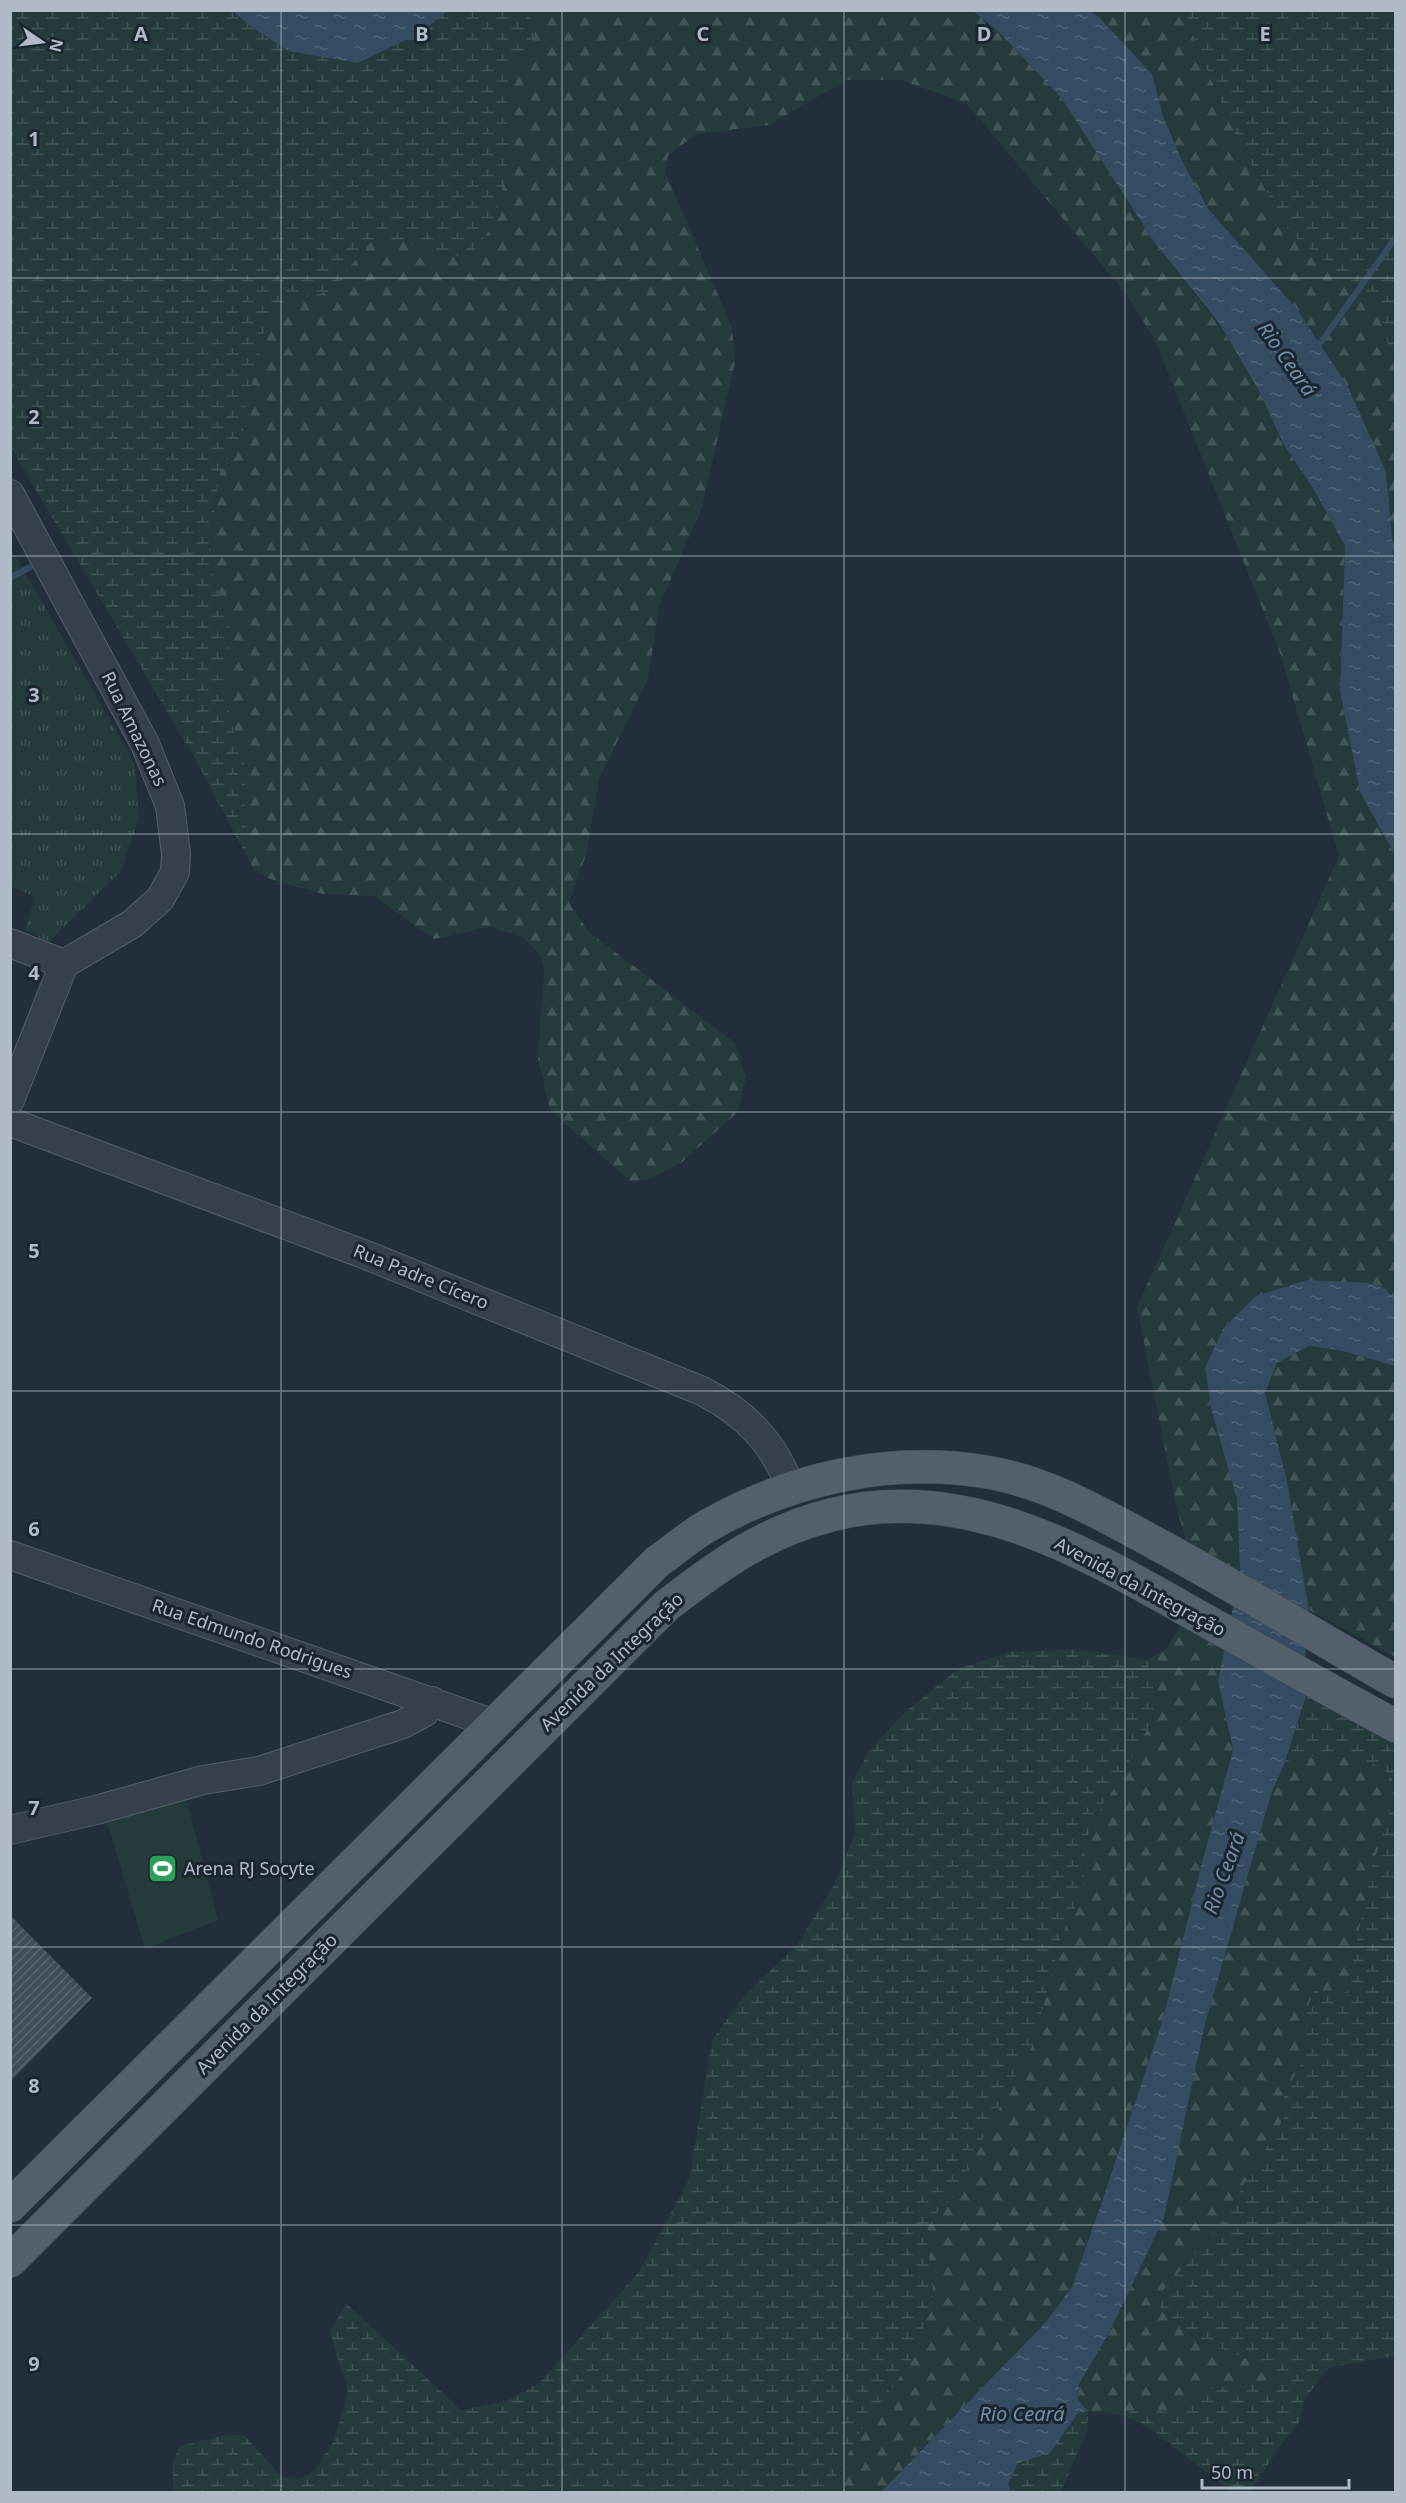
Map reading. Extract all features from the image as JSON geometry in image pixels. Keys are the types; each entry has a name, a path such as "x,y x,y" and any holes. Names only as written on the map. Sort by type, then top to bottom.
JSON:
{"main road":[{"path":"10,2206 657,1562 707,1526 756,1500 814,1481 890,1467 935,1466 982,1471 1076,1500 1200,1567 1385,1676"},
{"name":"Avenida da Integração","path":"10,2261 666,1606 723,1562 798,1526 832,1515 879,1508 953,1509 1027,1529 1124,1574 1395,1726"},
{"path":"548,1671 576,1695"}],"street":[{"name":"Rua Amazonas","path":"10,494 146,744 170,806 174,830 175,872 160,898 132,924 64,964"},
{"path":"10,943 64,964 10,1100"},
{"name":"Rua Padre Cícero","path":"10,1122 355,1251 702,1391 728,1404 763,1436 775,1452 791,1489"},
{"name":"Rua Edmundo Rodrigues","path":"10,1555 494,1724"},
{"path":"10,1830 96,1810 203,1780 259,1771 403,1724 425,1712 432,1701"}],"green space":[{"path":"973,10 999,32 1062,99 1155,243 1219,324 1259,391 1284,445 1313,488 1345,546 1340,692 1360,792 1395,855 1395,1299 1384,1288 1205,1368 1212,1412 1237,1500 1240,1572 1187,1543 1177,1510 1137,1307 1339,856 1280,653 1156,342 1127,295 966,103 901,80 847,80 769,125 697,134 668,155 665,172 732,327 735,363 702,507 659,607 648,679 599,779 587,852 569,903 589,932 735,1043 746,1077 738,1112 682,1162 648,1180 630,1181 550,1110 538,1059 544,972 540,955 523,937 489,927 434,939 374,896 322,894 270,879 254,870 246,855 245,767 226,700 229,626 208,556 220,471 238,443 263,335 279,304 330,291 373,239 407,242 455,257 509,157 506,87 511,71 532,45 526,11"},
{"path":"10,11 233,11 249,25 288,51 422,32 447,11 526,11 536,28 532,45 511,71 506,87 509,157 494,225 473,252 455,257 407,242 373,239 330,291 279,304 263,335 238,443 220,471 208,556 229,626 226,700 245,768 246,855 194,757 11,448"},
{"path":"1090,11 1185,11 1200,54 1239,143 1290,233 1377,305 1395,370 1395,582 1386,472 1296,308 1209,210 1182,161 1163,116 1152,74 1100,18"},
{"path":"1185,11 1395,11 1395,370 1377,305 1290,233 1239,143 1200,54"},
{"path":"11,548 135,764 139,818 121,871 49,942 25,930 35,897 11,886"},
{"path":"1309,1346 1339,1350 1395,1366 1395,1657 1309,1610 1287,1481 1265,1393 1277,1363"},
{"path":"1183,1621 1226,1647 1218,1681 1233,1750 1163,2019 1072,2287 1044,2324 881,2492 820,2492 833,2481 934,2301 926,2233 932,2217 952,2198 1034,2042 1061,1937 1084,1888 1083,1852 1094,1818 1121,1778 1152,1720 1157,1695 1147,1660 1166,1649"},
{"path":"1078,1649 1147,1660 1157,1696 1152,1720 1121,1778 1094,1818 1083,1852 1084,1888 1061,1937 1034,2042 952,2198 932,2217 926,2232 934,2301 909,2365 867,2421 833,2481 820,2492 531,2490 527,2492 173,2492 173,2462 180,2446 228,2434 245,2436 281,2476 298,2479 314,2471 333,2442 348,2392 330,2332 346,2303 461,2410 506,2401 539,2383 639,2272 689,2179 712,2041 742,1998 797,1945 835,1883 855,1834 852,1783 869,1751 904,1713 958,1669 1008,1652"},
{"path":"1306,1696 1395,1742 1395,2356 1328,2368 1305,2399 1299,2423 1286,2438 1250,2492 1231,2492 1152,2430 1124,2415 1140,2407 1175,2414 1183,2411 1194,2397 1209,2389 1244,2384 1270,2387 1274,2380 1263,2366 1197,2341 1154,2301 1219,2226 1284,2118 1284,2096 1302,2062 1305,2016 1314,1990 1339,1996 1347,1991 1371,1870 1388,1818 1394,1785 1391,1776 1377,1765 1342,1755 1316,1755 1284,1765"},
{"path":"1316,1755 1347,1757 1379,1766 1392,1779 1394,1790 1368,1889 1347,1991 1340,1997 1314,1990 1305,2016 1302,2062 1284,2096 1284,2118 1219,2226 1154,2301 1197,2341 1263,2366 1274,2379 1270,2387 1244,2384 1194,2397 1183,2411 1175,2414 1140,2407 1124,2415 1088,2411 1078,2400 1079,2384 1110,2331 1164,2218 1204,2028 1272,1791 1284,1765"},
{"name":"Arena RJ Socyte","path":"186,1797 218,1920 145,1949 106,1818"},
{"path":"1088,2411 1087,2431 1061,2492 1011,2492 1008,2484 1018,2463 1050,2453 1078,2413"}],"water":[{"path":"233,11 447,11 422,32 358,63 288,51 249,25"},
{"name":"Rio Ceará","path":"973,11 1090,11 1100,18 1152,74 1163,116 1182,161 1209,210 1296,308 1347,385 1386,472 1396,582 1395,855 1360,792 1340,692 1345,546 1313,488 1284,445 1259,391 1219,323 1155,243 1062,99 999,32"},
{"name":"Rio Ceará","path":"1307,1280 1368,1283 1384,1288 1395,1299 1395,1366 1339,1350 1309,1346 1277,1363 1265,1393 1287,1481 1309,1610 1303,1683 1306,1696 1284,1765 1272,1791 1204,2028 1164,2218 1110,2331 1079,2384 1078,2400 1088,2411 1078,2413 1050,2453 1018,2463 1008,2484 1011,2492 881,2492 1044,2324 1072,2287 1163,2019 1233,1750 1218,1681 1240,1572 1237,1500 1212,1412 1205,1368 1223,1329 1256,1296"}],"building":[{"path":"10,1915 92,1998 10,2082"}],"waterway":[{"path":"1316,349 1396,237"},
{"path":"10,578 30,567"}],"place":[{"name":"Arena RJ Socyte","path":"163,1869"}]}
